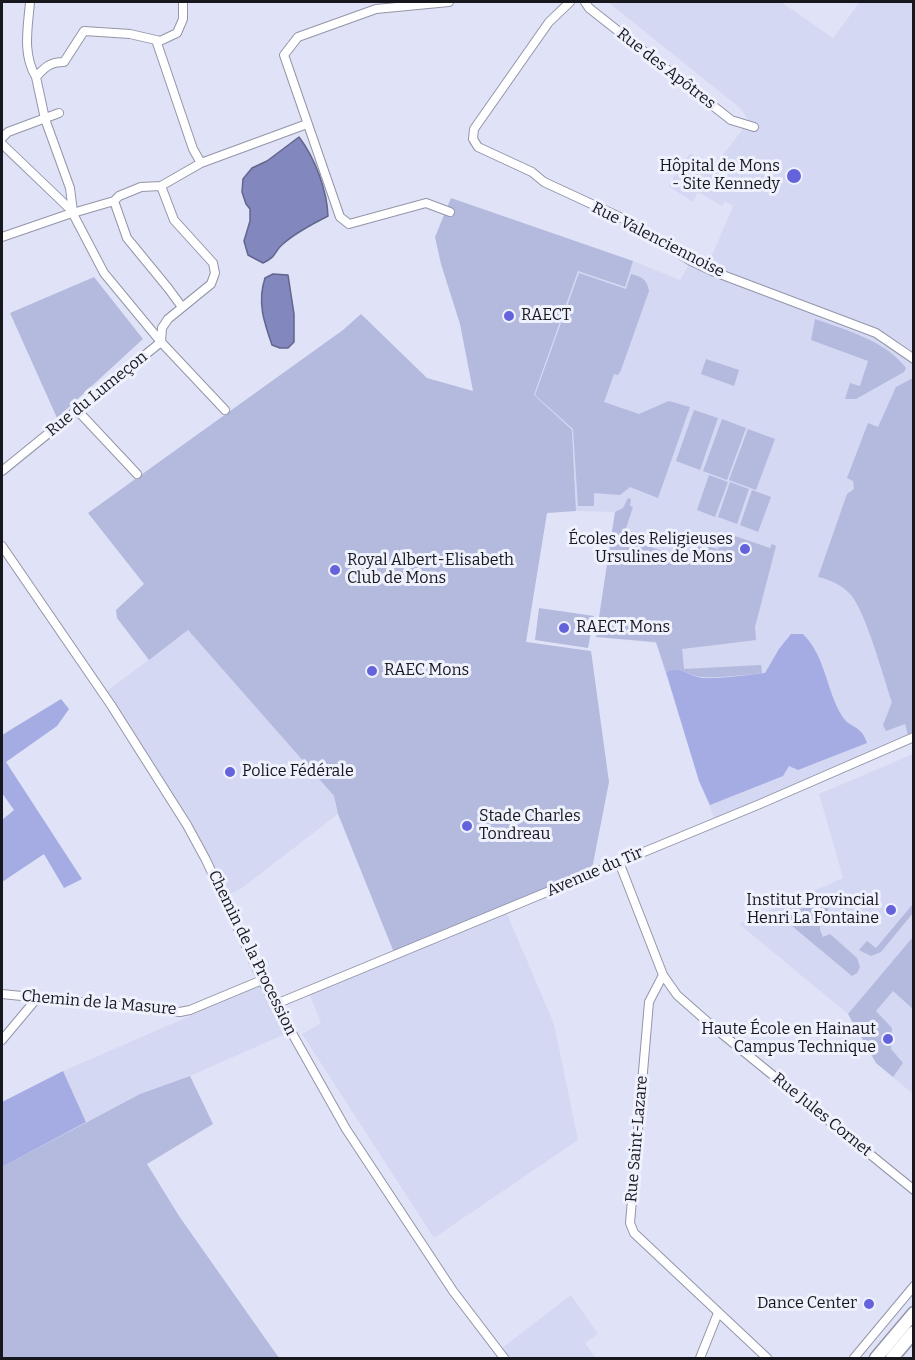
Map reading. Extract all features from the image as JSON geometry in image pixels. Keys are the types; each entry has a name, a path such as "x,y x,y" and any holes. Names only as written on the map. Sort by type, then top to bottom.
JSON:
{"main road":[{"path":"876,1359 914,1313"},
{"path":"892,1359 914,1332"}],"street":[{"path":"30,2 27,57 36,77 45,119 69,188 73,213"},
{"path":"36,77 46,66 54,62 64,62 84,31 130,34 160,41 177,33 183,19 183,2"},
{"path":"449,2 376,9 297,38 284,55 340,217 349,224 426,203 450,212"},
{"name":"Rue Valenciennoise","path":"570,2 549,22 474,129 473,140 478,147 532,172 544,182 636,225 699,265 861,326 887,340 914,359"},
{"name":"Rue des Apôtres","path":"585,2 589,8 731,120 754,127"},
{"path":"156,40 193,149 201,163"},
{"path":"2,138 8,132 59,113"},
{"path":"2,237 114,201 119,196 141,187 161,186 201,163 307,124"},
{"name":"Rue du Lumeçon","path":"2,144 73,213 104,273 161,342 2,471"},
{"path":"161,186 174,220 213,263 215,273 211,284 168,319 162,328 161,342 225,411"},
{"path":"114,201 127,238 182,307"},
{"path":"77,410 136,474"},
{"name":"Chemin de la Procession","path":"2,546 111,705 187,825 206,860 262,980 290,1032 369,1164 453,1291 504,1359"},
{"name":"Avenue du Tir","path":"276,1004 914,737"},
{"name":"Rue Jules Cornet","path":"619,862 663,975 677,995 914,1190"},
{"name":"Rue Saint-Lazare","path":"663,975 649,1002 630,1223 634,1233 766,1359"},
{"name":"Chemin de la Masure","path":"2,994 180,1012 262,980"},
{"path":"2,1040 38,997"},
{"path":"854,1359 914,1286"},
{"path":"700,1359 718,1313"}],"shaded area":[{"name":"Écoles des Religieuses Ursulines de Mons","path":"608,2 781,2 833,38 860,2 913,2 913,454 884,647 909,739 716,822 699,781 656,643 596,637 615,512 576,511 572,430 534,396 578,271 624,287 633,261 680,280 691,261 712,270 712,255 733,206 725,201 722,206 698,192 693,202 668,186 690,153 712,169 746,125 753,126 740,108"},
{"path":"299,137 319,175 328,216 293,236 263,263 248,255 244,241 250,221 250,209 242,192 243,179 252,168 267,161"},
{"name":"Royal Albert-Elisabeth Club de Mons","path":"451,198 633,261 625,287 578,271 534,395 572,430 576,511 547,513 526,642 591,651 609,782 591,874 395,955 338,814 334,796 188,630 149,660 117,618 116,610 144,584 88,513 343,330 361,314 427,378 473,391 460,324 435,237"},
{"path":"579,273 626,289 631,274 643,279 647,284 649,291 621,370 618,375 614,374 604,402 639,414 669,401 690,407 658,498 630,487 620,495 594,493 594,506 578,506 573,429 535,395"},
{"path":"273,274 288,275 294,314 294,342 288,348 272,345 266,328 262,304 263,287 265,278"},
{"path":"94,277 143,339 57,418 10,313"},
{"path":"815,319 876,343 897,358 906,368 904,372 856,399 845,399 850,383 860,386 868,361 811,340"},
{"path":"706,359 739,370 734,386 701,374"},
{"path":"913,378 913,737 909,739 905,724 886,731 883,725 892,702 868,629 856,602 839,585 818,577 847,494 854,489 853,481 847,478 868,423 878,427 896,387"},
{"path":"694,410 718,418 700,470 676,461"},
{"path":"722,419 746,428 727,480 703,471"},
{"path":"748,429 775,439 756,490 729,480"},
{"path":"709,475 728,482 715,517 697,510"},
{"path":"730,482 749,489 737,524 718,517"},
{"path":"752,490 771,497 758,532 740,525"},
{"path":"628,498 631,499 630,506 633,507 623,537 690,561 700,544 718,549 726,533 770,548 772,544 776,546 755,627 756,640 682,649 684,669 761,665 762,673 710,677 676,670 666,672 656,642 596,637 615,512 623,508"},
{"name":"RAECT Mons","path":"539,608 594,616 588,648 535,640"},
{"path":"188,630 334,796 338,814 242,888 223,897 206,860 103,694"},
{"path":"791,634 803,634 811,643 842,716 862,733 867,743 798,770 789,766 783,776 710,805 699,781 666,672 680,670 702,678 765,673"},
{"path":"61,699 69,709 57,726 6,762 82,879 64,888 44,854 2,882 2,820 14,810 2,793 2,735"},
{"path":"913,754 913,1094 876,1063 848,1014 739,924 843,878 819,794"},
{"path":"817,903 824,904 828,909 828,915 820,916 820,930 823,937 830,934 857,958 860,967 852,976 780,916"},
{"path":"913,904 913,913 881,952 871,956 859,950 867,941 876,948"},
{"path":"505,909 554,1024 578,1140 434,1238 302,1034 321,1023 308,991"},
{"name":"Haute École en Hainaut Campus Technique","path":"913,937 913,1009 893,991 876,1011 892,1028 891,1049 903,1063 893,1077 876,1063 848,1014"},
{"path":"262,980 290,1032 190,1076 140,1094 86,1122 63,1071 190,1016 190,1010"},
{"path":"63,1071 86,1122 2,1167 2,1102"},
{"path":"190,1076 213,1124 147,1164 179,1216 279,1358 2,1358 2,1167 140,1094"},
{"path":"571,1295 598,1334 585,1343 596,1358 504,1358 498,1351"}],"place":[{"name":"Hôpital de Mons - Site Kennedy","path":"794,176"},
{"name":"RAECT","path":"509,316"},
{"name":"Écoles des Religieuses Ursulines de Mons","path":"745,549"},
{"name":"Royal Albert-Elisabeth Club de Mons","path":"335,570"},
{"name":"RAECT Mons","path":"564,628"},
{"name":"RAEC Mons","path":"372,671"},
{"name":"Police Fédérale","path":"230,772"},
{"name":"Stade Charles Tondreau","path":"467,826"},
{"name":"Institut Provincial Henri La Fontaine","path":"891,910"},
{"name":"Haute École en Hainaut Campus Technique","path":"888,1039"},
{"name":"Dance Center","path":"869,1304"}]}
